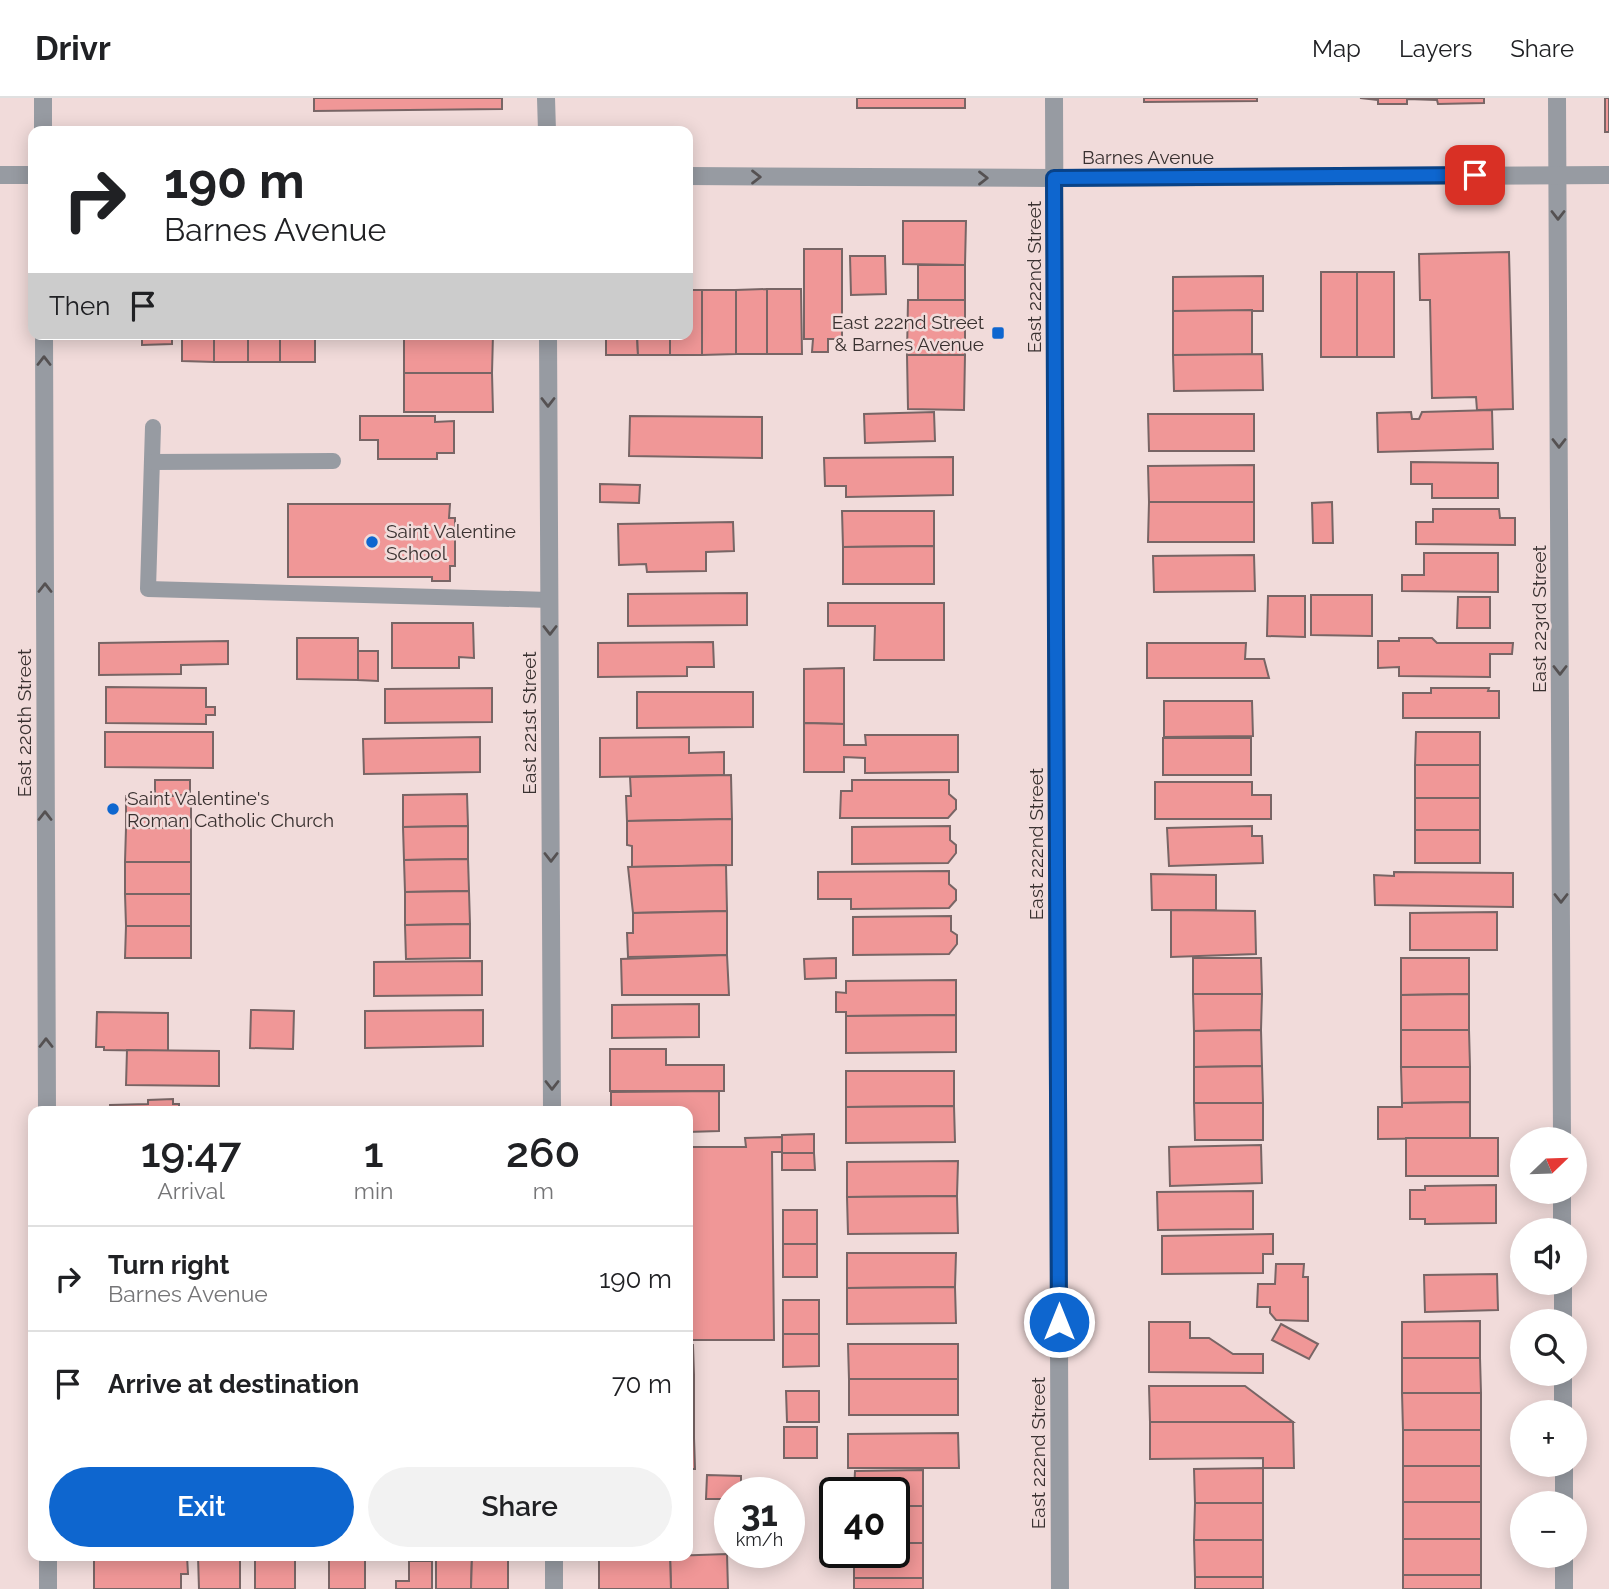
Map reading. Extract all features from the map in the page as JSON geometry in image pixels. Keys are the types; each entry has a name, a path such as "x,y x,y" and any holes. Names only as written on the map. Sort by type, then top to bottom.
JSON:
{"street":[{"path":"43,98 43,126"},
{"path":"546,98 547,126"},
{"name":"East 222nd Street","path":"1054,98 1060,1589"},
{"name":"East 223rd Street","path":"1557,98 1562,1127"},
{"path":"0,175 28,175"},
{"name":"Barnes Avenue","path":"693,176 1054,178 1609,175"},
{"name":"East 220th Street","path":"44,340 47,1106"},
{"name":"East 221st Street","path":"548,340 552,1106"},
{"path":"48,1561 48,1589"},
{"path":"554,1561 554,1589"},
{"path":"1564,1568 1564,1589"}],"lane":[{"path":"153,427 148,589 550,600"},
{"path":"152,462 333,461"}],"building":[{"path":"314,98 502,98 502,109 314,111"},
{"path":"857,98 965,98 965,108 857,108"},
{"path":"1144,98 1257,98 1257,101 1144,102"},
{"path":"1360,98 1484,98 1484,103 1438,104 1437,100 1407,99 1407,104 1378,104 1378,100"},
{"path":"1605,98 1609,98 1609,132 1605,132"},
{"path":"903,221 966,221 965,265 903,264"},
{"path":"804,249 842,249 842,339 828,339 828,352 812,352 813,339 804,339"},
{"path":"1509,252 1513,409 1477,410 1476,397 1432,398 1430,300 1420,300 1419,254"},
{"path":"850,256 885,256 886,294 851,295"},
{"path":"918,265 965,265 965,300 918,300"},
{"path":"1321,272 1357,272 1357,357 1321,357"},
{"path":"1357,272 1394,272 1394,357 1357,357"},
{"path":"1263,276 1263,311 1173,311 1173,277"},
{"path":"767,289 767,354 736,354 736,290"},
{"path":"767,289 801,289 802,354 767,354"},
{"path":"693,290 702,290 702,355 670,355 670,340 693,340"},
{"path":"702,290 736,290 736,354 702,355"},
{"path":"908,300 965,300 965,355 907,355"},
{"path":"1252,310 1252,355 1173,355 1173,311"},
{"path":"142,340 172,340 172,344 142,345"},
{"path":"182,340 214,340 214,362 182,361"},
{"path":"214,340 248,340 248,362 214,362"},
{"path":"248,340 280,340 280,362 248,362"},
{"path":"280,340 315,340 315,362 280,362"},
{"path":"404,340 493,340 492,373 404,373"},
{"path":"606,340 637,340 638,355 606,355"},
{"path":"637,340 670,340 670,355 638,355"},
{"path":"1262,354 1263,390 1174,391 1173,355"},
{"path":"907,355 965,355 964,410 908,409"},
{"path":"404,373 492,373 493,412 404,412"},
{"path":"1492,410 1493,449 1378,452 1377,413 1411,412 1412,419 1419,419 1422,412"},
{"path":"934,412 935,441 865,443 864,414"},
{"path":"1148,414 1254,414 1254,451 1149,451"},
{"path":"360,416 435,416 435,422 454,421 454,453 437,453 437,459 378,459 378,440 360,440"},
{"path":"630,416 762,417 762,458 629,456"},
{"path":"953,457 953,495 846,497 846,486 825,486 824,458"},
{"path":"1411,462 1498,463 1498,498 1432,498 1432,484 1411,484"},
{"path":"1254,465 1254,502 1149,502 1148,466"},
{"path":"600,484 640,485 639,503 600,502"},
{"path":"1149,502 1254,502 1254,542 1148,542"},
{"path":"1332,502 1333,543 1313,543 1312,503"},
{"name":"Saint Valentine School","path":"288,504 450,504 449,518 455,518 455,566 450,566 450,581 432,581 432,577 288,577"},
{"path":"1433,509 1499,509 1500,518 1515,518 1515,545 1416,544 1416,522 1433,522"},
{"path":"842,511 934,511 934,546 843,547"},
{"path":"733,522 734,551 706,552 706,571 647,572 646,564 619,565 618,524"},
{"path":"934,546 934,584 843,584 843,547"},
{"path":"1424,553 1498,553 1498,592 1402,591 1402,575 1424,575"},
{"path":"1254,555 1255,591 1154,592 1153,556"},
{"path":"747,593 747,625 628,626 628,594"},
{"path":"1311,595 1372,595 1372,636 1311,635"},
{"path":"1268,596 1305,596 1305,637 1267,636"},
{"path":"1458,597 1490,597 1490,628 1457,628"},
{"path":"828,603 944,603 944,660 874,660 875,626 828,626"},
{"path":"392,623 473,623 474,658 459,657 459,668 392,668"},
{"path":"297,638 358,638 358,680 297,679"},
{"path":"1399,638 1432,638 1437,643 1513,643 1512,654 1490,654 1490,677 1399,676 1399,667 1378,668 1378,641 1399,641"},
{"path":"228,641 228,664 181,665 181,674 99,675 99,643"},
{"path":"713,642 714,667 687,667 687,676 598,677 598,643"},
{"path":"1147,643 1246,643 1245,659 1264,659 1269,678 1147,678"},
{"path":"358,651 378,651 378,681 358,680"},
{"path":"844,668 844,724 804,723 804,669"},
{"path":"106,687 206,688 206,707 215,707 215,715 206,715 206,724 106,723"},
{"path":"492,688 492,722 385,723 385,689"},
{"path":"1431,688 1489,688 1488,691 1499,691 1499,718 1403,718 1403,693 1431,693"},
{"path":"637,692 753,692 753,727 637,728"},
{"path":"1164,701 1252,701 1253,736 1164,737"},
{"path":"804,723 844,724 844,745 866,745 865,735 958,735 958,772 865,773 865,758 844,757 844,772 804,772"},
{"path":"105,732 213,732 213,768 105,767"},
{"path":"1416,732 1480,732 1480,765 1415,765"},
{"path":"480,737 480,772 364,774 363,739"},
{"path":"689,737 689,753 724,752 724,775 600,777 600,738"},
{"path":"1163,738 1251,738 1251,775 1163,775"},
{"path":"1415,765 1480,765 1480,798 1415,798"},
{"path":"731,775 732,819 627,821 626,796 631,796 630,777"},
{"path":"155,780 190,780 190,795 155,796"},
{"path":"852,780 949,780 949,794 956,800 956,809 948,818 840,818 841,791 852,791"},
{"path":"1155,782 1252,782 1252,795 1271,795 1271,819 1155,819"},
{"path":"467,794 468,826 403,827 403,795"},
{"path":"126,796 191,796 191,828 126,828"},
{"path":"1415,798 1480,798 1480,830 1415,830"},
{"path":"732,819 732,865 632,867 632,846 627,845 627,821"},
{"path":"468,826 468,859 404,860 403,827"},
{"path":"950,826 950,840 956,845 956,853 948,863 852,864 852,827"},
{"path":"1252,826 1252,836 1262,836 1263,863 1169,866 1167,828"},
{"path":"126,828 191,828 191,862 125,862"},
{"path":"1415,830 1480,830 1480,863 1415,863"},
{"path":"468,859 469,891 405,892 404,860"},
{"path":"125,862 191,862 191,894 125,894"},
{"path":"726,865 727,911 633,913 628,867"},
{"path":"949,871 949,884 956,890 956,900 949,908 851,909 851,899 818,899 818,872"},
{"path":"1394,872 1513,873 1513,907 1375,905 1374,875 1394,876"},
{"path":"1151,874 1216,875 1216,910 1152,910"},
{"path":"469,891 470,924 405,925 405,892"},
{"path":"125,894 191,894 191,926 126,926"},
{"path":"1171,910 1255,911 1256,954 1171,957"},
{"path":"727,911 727,955 628,957 627,933 633,933 633,913"},
{"path":"1497,912 1497,950 1410,950 1410,913"},
{"path":"951,916 951,931 957,935 957,944 949,954 853,955 853,917"},
{"path":"470,924 470,958 406,959 405,925"},
{"path":"126,926 191,926 191,958 125,958"},
{"path":"727,955 729,995 622,995 621,959"},
{"path":"836,958 836,978 805,979 804,959"},
{"path":"1193,958 1261,958 1262,994 1193,994"},
{"path":"1401,958 1469,958 1469,994 1401,995"},
{"path":"482,961 482,995 374,996 374,962"},
{"path":"956,980 956,1015 846,1016 846,1012 836,1012 836,992 846,993 846,981"},
{"path":"1193,994 1262,994 1261,1030 1194,1031"},
{"path":"1469,994 1469,1030 1401,1030 1401,995"},
{"path":"699,1004 699,1037 612,1038 612,1005"},
{"path":"251,1010 294,1011 293,1049 250,1048"},
{"path":"483,1010 483,1046 365,1048 365,1011"},
{"path":"97,1012 168,1013 168,1051 104,1050 104,1047 96,1047"},
{"path":"956,1015 956,1052 846,1053 846,1016"},
{"path":"1261,1030 1262,1066 1194,1067 1194,1031"},
{"path":"1401,1030 1469,1030 1470,1067 1401,1067"},
{"path":"610,1049 666,1049 666,1065 724,1065 724,1091 610,1091"},
{"path":"127,1050 219,1051 219,1086 126,1085"},
{"path":"1262,1066 1263,1103 1194,1103 1194,1067"},
{"path":"1401,1067 1470,1067 1470,1102 1402,1103"},
{"path":"846,1071 954,1071 954,1106 846,1107"},
{"path":"719,1091 719,1131 693,1132 693,1106 611,1106 611,1092"},
{"path":"173,1099 173,1104 179,1106 110,1106 148,1104 148,1100"},
{"path":"1470,1102 1470,1138 1378,1139 1378,1107 1402,1107 1402,1103"},
{"path":"1194,1103 1263,1103 1263,1140 1195,1140"},
{"path":"954,1106 955,1142 846,1143 846,1107"},
{"path":"814,1134 814,1153 782,1153 782,1135"},
{"path":"782,1137 782,1152 772,1152 774,1340 693,1340 693,1147 746,1147 745,1138"},
{"path":"1406,1138 1498,1138 1498,1176 1406,1176"},
{"path":"1261,1145 1262,1183 1170,1186 1169,1147"},
{"path":"782,1153 814,1153 815,1170 782,1170"},
{"path":"958,1161 957,1196 847,1197 847,1162"},
{"path":"1496,1185 1496,1223 1425,1224 1425,1219 1410,1219 1410,1190 1425,1190 1425,1186"},
{"path":"1253,1191 1253,1229 1158,1230 1157,1192"},
{"path":"957,1196 958,1233 848,1234 847,1197"},
{"path":"783,1210 817,1210 817,1244 783,1244"},
{"path":"1273,1234 1273,1254 1263,1254 1263,1273 1162,1274 1162,1236"},
{"path":"783,1244 817,1244 817,1277 783,1277"},
{"path":"847,1253 956,1253 955,1287 847,1288"},
{"path":"1276,1264 1304,1264 1303,1277 1308,1277 1308,1321 1276,1320 1270,1313 1270,1307 1257,1307 1258,1284 1275,1284"},
{"path":"1497,1274 1498,1310 1425,1312 1424,1275"},
{"path":"955,1287 956,1323 847,1324 847,1288"},
{"path":"783,1300 819,1300 819,1334 783,1334"},
{"path":"1480,1321 1480,1358 1402,1358 1402,1322"},
{"path":"1149,1322 1190,1322 1190,1338 1209,1338 1233,1354 1263,1354 1263,1373 1149,1372"},
{"path":"1281,1324 1318,1344 1309,1359 1272,1340"},
{"path":"783,1334 819,1334 819,1366 783,1367"},
{"path":"848,1344 958,1344 958,1379 849,1379"},
{"path":"1402,1358 1480,1358 1481,1393 1402,1393"},
{"path":"693,1375 694,1375 693,1407"},
{"path":"849,1379 958,1379 958,1415 849,1415"},
{"path":"1149,1386 1245,1386 1293,1422 1150,1422"},
{"path":"786,1391 819,1391 819,1422 787,1422"},
{"path":"1402,1393 1481,1393 1481,1430 1403,1430"},
{"path":"693,1407 694,1407 693,1438"},
{"path":"1150,1422 1293,1422 1294,1468 1263,1468 1263,1458 1150,1459"},
{"path":"784,1427 817,1427 817,1458 784,1458"},
{"path":"1403,1430 1481,1430 1481,1466 1403,1466"},
{"path":"958,1433 959,1468 848,1468 848,1434"},
{"path":"694,1438 695,1469 693,1469"},
{"path":"1403,1466 1481,1466 1481,1502 1403,1502"},
{"path":"1263,1468 1263,1503 1195,1503 1194,1469"},
{"path":"923,1470 923,1506 910,1506 910,1477 855,1477 855,1471"},
{"path":"707,1475 741,1476 714,1477 714,1499 706,1499"},
{"path":"1403,1502 1481,1502 1481,1539 1403,1539"},
{"path":"1195,1503 1263,1503 1263,1540 1194,1540"},
{"path":"910,1506 923,1506 923,1543 910,1543"},
{"path":"1403,1539 1481,1539 1481,1575 1403,1575"},
{"path":"1194,1540 1263,1540 1263,1577 1195,1577"},
{"path":"910,1543 923,1543 923,1578 854,1578 854,1568 910,1568"},
{"path":"714,1554 714,1568 727,1568 728,1589 671,1589 670,1561 693,1561 693,1555"},
{"path":"94,1561 187,1561 188,1574 181,1574 181,1589 94,1589"},
{"path":"198,1561 240,1561 240,1589 199,1589"},
{"path":"255,1561 295,1561 295,1589 255,1589"},
{"path":"329,1561 365,1561 365,1589 329,1589"},
{"path":"409,1561 432,1561 432,1589 396,1589 396,1581 409,1581"},
{"path":"436,1561 472,1561 471,1589 436,1589"},
{"path":"472,1561 508,1561 508,1589 471,1589"},
{"path":"599,1561 670,1561 671,1589 599,1589"},
{"path":"1403,1575 1481,1575 1481,1589 1403,1589"},
{"path":"1195,1577 1263,1577 1263,1589 1195,1589"},
{"path":"854,1578 923,1578 923,1589 854,1589"}],"place":[{"name":"East 222nd Street & Barnes Avenue","path":"998,333"},
{"name":"Saint Valentine School","path":"372,542"},
{"name":"Saint Valentine's Roman Catholic Church","path":"113,809"}],"route":[{"path":"1059,1322 1054,178 1475,175"}]}
